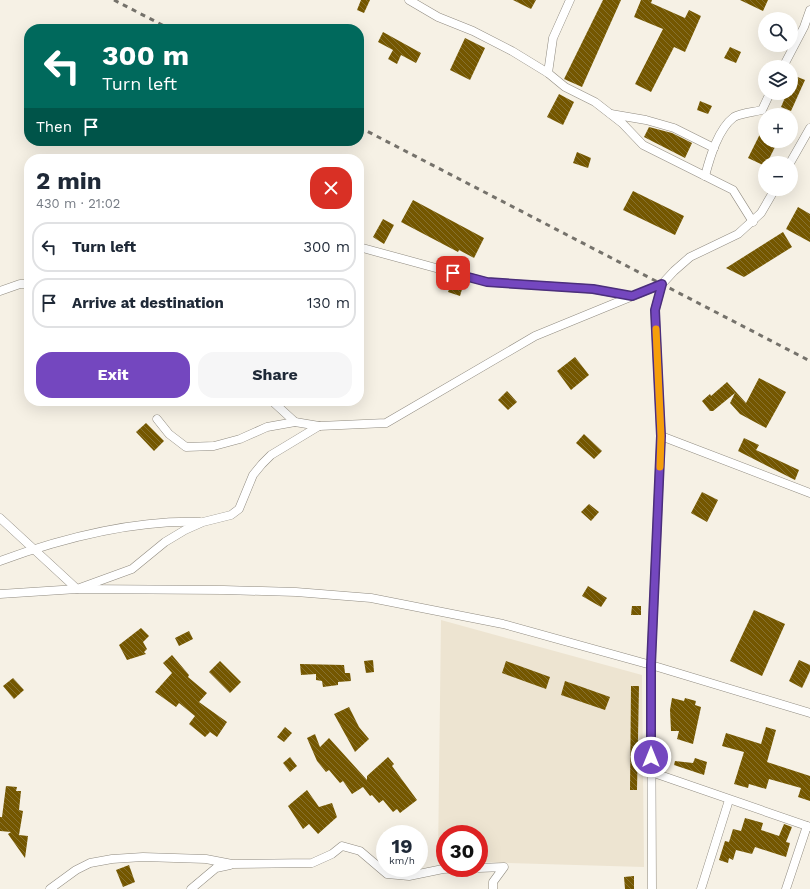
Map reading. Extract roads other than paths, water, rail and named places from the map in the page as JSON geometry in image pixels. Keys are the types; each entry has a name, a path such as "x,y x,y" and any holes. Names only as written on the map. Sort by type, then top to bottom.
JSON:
{"street":[{"path":"409,0 438,17 473,31 512,51 548,73 565,87 596,102 611,114 643,145 733,190 753,222"},
{"path":"548,73 553,38 570,0"},
{"path":"787,60 804,27 810,10"},
{"path":"705,176 719,135 735,117 762,110 767,100"},
{"path":"611,114 646,120 674,128 714,148"},
{"path":"794,156 810,128"},
{"path":"157,419 169,434 186,447 214,446 240,439 267,427 295,422 319,426 386,423 535,336 662,284 690,257 738,234 753,222 762,213 771,196"},
{"path":"364,248 487,282 593,289 632,296"},
{"path":"0,291 24,284"},
{"path":"652,889 651,665 661,436 655,310 662,284"},
{"path":"277,406 295,422"},
{"path":"77,589 132,569 165,542 203,522 231,515 239,509 253,475 262,464 271,455 319,426"},
{"path":"661,436 810,492"},
{"path":"0,518 35,548 77,589"},
{"path":"0,561 35,548 91,534 168,521 203,522"},
{"path":"0,594 77,589 296,592 371,598 503,624 651,665 810,713"},
{"path":"651,772 728,800 809,826 786,889"},
{"path":"701,889 728,800"},
{"path":"50,889 76,870 90,863 112,859 143,857 206,859 232,864 312,863 332,854 342,846 360,851 387,874 408,876 436,870"},
{"path":"191,889 216,868 232,864"},
{"path":"488,868 504,867 493,882 494,889"}],"railway":[{"path":"114,0 160,24"},
{"path":"364,130 810,361"}]}
